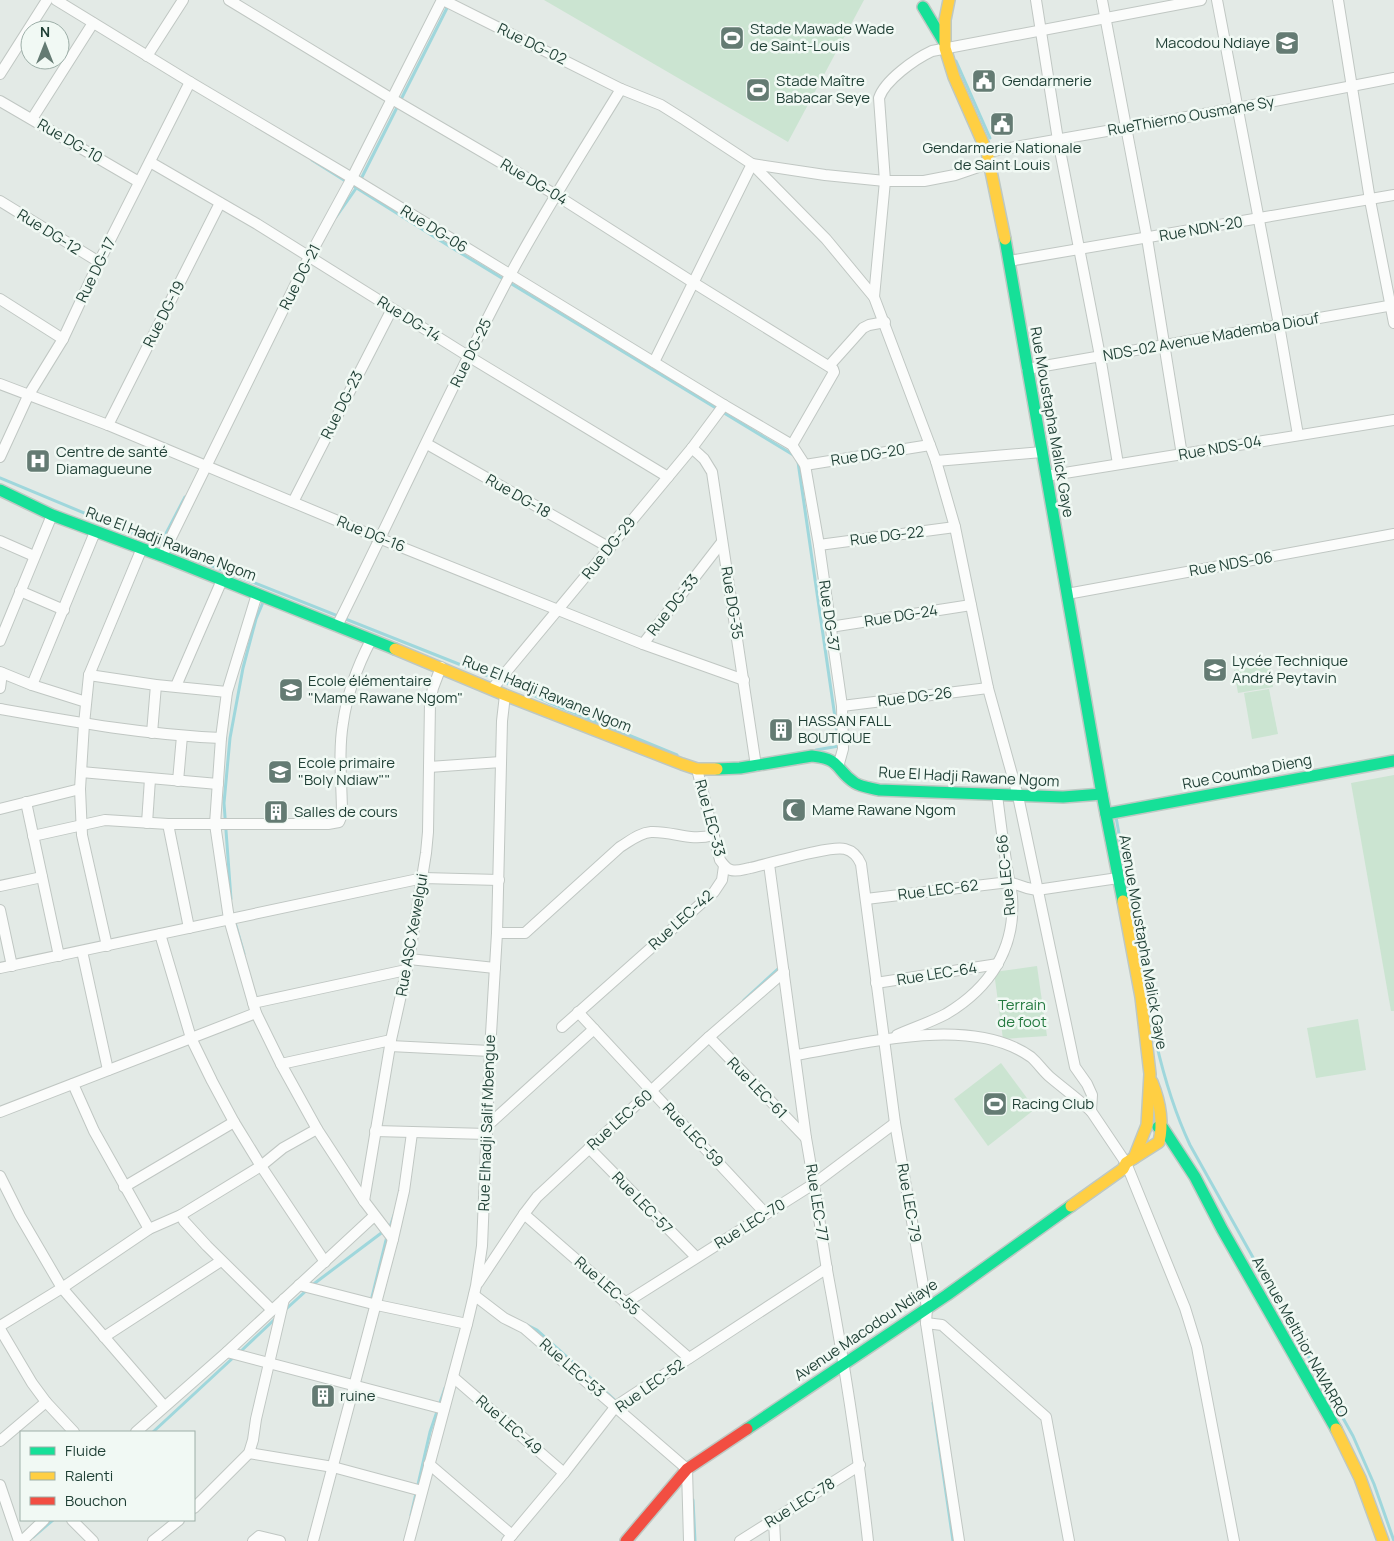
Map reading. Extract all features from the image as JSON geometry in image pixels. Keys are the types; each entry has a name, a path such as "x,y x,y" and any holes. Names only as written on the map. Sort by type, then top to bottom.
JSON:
{"street":[{"path":"0,74 48,0"},
{"name":"Rue DG-06","path":"56,0 352,178 724,406 792,445 805,465"},
{"path":"147,56 182,0"},
{"name":"Rue DG-04","path":"229,0 392,99 556,195 831,369"},
{"name":"Rue DG-21","path":"162,556 309,257 352,178 443,0"},
{"name":"Rue DG-02","path":"443,0 621,89 669,110 752,164"},
{"path":"919,3 935,9 941,7 949,0"},
{"name":"Rue Moustapha Malick Gaye","path":"944,45 945,20 949,0"},
{"path":"1036,0 1058,140 1100,356 1118,464"},
{"path":"1102,0 1147,238 1182,456"},
{"path":"874,297 885,180 879,98 888,82 925,55 944,45 1106,19 1201,0"},
{"path":"1218,0 1298,435"},
{"path":"1338,0 1370,200 1394,323"},
{"name":"Rue Moustapha Malick Gaye","path":"919,3 944,45 954,77 988,158 1009,261 1106,814"},
{"path":"32,119 94,23"},
{"name":"RueThierno Ousmane Sy","path":"752,164 826,175 885,180 931,180 955,175 988,158 1058,140 1394,78"},
{"name":"Rue DG-17","path":"0,457 28,396 63,339 99,262 190,82"},
{"name":"Rue DG-25","path":"337,626 381,539 468,356 510,276 556,195 621,89"},
{"name":"Rue DG-10","path":"0,101 139,182"},
{"name":"Rue DG-14","path":"150,162 668,477"},
{"path":"654,362 752,164 826,239 874,297 936,460 955,527 988,688 1018,796 1076,1067 1092,1095 1091,1111"},
{"name":"Rue NDN-20","path":"1009,261 1394,195"},
{"name":"Rue DG-12","path":"0,201 99,262"},
{"name":"Rue DG-19","path":"108,425 220,203"},
{"path":"0,299 63,339"},
{"name":"NDS-02 Avenue Mademba Diouf","path":"1028,369 1392,305"},
{"name":"Rue DG-23","path":"292,502 392,309"},
{"path":"792,445 831,369 863,328 885,322"},
{"name":"Rue DG-16","path":"0,384 108,425 381,539 643,644 744,680"},
{"name":"Rue DG-29","path":"492,689 692,448 724,406"},
{"name":"Rue NDS-04","path":"1046,476 1182,456 1394,420"},
{"name":"Rue DG-18","path":"427,444 610,548"},
{"name":"Rue DG-20","path":"805,465 930,445"},
{"name":"Rue DG-35","path":"692,448 704,458 712,472 756,766"},
{"path":"936,460 1042,452"},
{"name":"Rue DG-37","path":"805,465 819,545 842,706 843,749 838,767"},
{"name":"Rue El Hadji Rawane Ngom","path":"0,490 52,515 142,548 440,667 505,695 697,769 740,768 812,756 832,760 856,784 879,790 1062,797 1102,794"},
{"path":"0,641 52,515"},
{"name":"Rue DG-22","path":"819,545 955,527"},
{"path":"32,685 95,532"},
{"name":"Rue NDS-06","path":"1067,594 1394,534"},
{"path":"0,541 34,556"},
{"name":"Rue DG-33","path":"643,644 722,542"},
{"path":"107,946 82,835 80,789 84,724 89,675 142,548"},
{"path":"176,686 222,580"},
{"path":"20,591 64,610"},
{"path":"257,594 227,692 218,784 215,824 229,919 252,1002 281,1064 317,1129 374,1216 393,1239"},
{"name":"Rue DG-24","path":"830,628 971,606"},
{"path":"33,836 105,820 168,824 328,824 339,822 342,815 341,740 343,722 359,663 371,640"},
{"name":"Rue ASC Xewelgui","path":"364,1201 390,1043 409,959 423,878 428,832 430,702 440,667"},
{"path":"0,688 1,673 86,702"},
{"path":"89,675 227,692"},
{"path":"152,733 156,684"},
{"name":"Rue DG-26","path":"842,706 988,688"},
{"name":"Rue Elhadji Salif Mbengue","path":"410,1541 467,1324 475,1291 482,1246 497,933 502,721 505,695"},
{"path":"0,709 84,724 152,733 222,738"},
{"path":"178,781 182,736"},
{"name":"Rue Coumba Dieng","path":"1106,814 1282,780 1394,761"},
{"path":"429,767 501,762"},
{"name":"Rue LEC-33","path":"697,769 713,835 720,860 724,866"},
{"path":"81,772 218,784"},
{"path":"147,823 150,779"},
{"path":"0,809 80,789"},
{"name":"Rue LEC-66","path":"884,1040 945,1014 958,1006 980,988 998,964 1005,950 1012,924 1012,895 997,795"},
{"path":"26,802 59,956"},
{"name":"Avenue Moustapha Malick Gaye","path":"1106,814 1141,998 1150,1074"},
{"path":"168,824 189,928"},
{"path":"497,933 525,933 636,836 651,832 696,839 713,835"},
{"name":"Rue LEC-79","path":"769,864 843,848 851,851 858,857 861,864 895,1123 927,1308 926,1324 959,1541"},
{"path":"724,866 730,870 738,870 769,864"},
{"name":"Rue LEC-77","path":"769,864 806,1138 815,1183 827,1268 845,1362 860,1465 868,1541"},
{"name":"Rue LEC-42","path":"562,1027 714,892 722,880 724,866"},
{"path":"0,886 42,877"},
{"path":"0,968 423,878 499,880"},
{"path":"1009,882 1037,890 1118,878"},
{"name":"Rue LEC-62","path":"866,899 1009,882"},
{"path":"0,910 12,966"},
{"path":"160,934 191,1038 234,1122 325,1262"},
{"path":"82,951 108,1070"},
{"path":"409,959 495,968"},
{"name":"Rue LEC-64","path":"876,983 998,964"},
{"path":"252,1002 406,970"},
{"name":"Rue LEC-60","path":"475,1291 537,1197 708,1037 784,972"},
{"name":"Rue LEC-59","path":"578,1012 766,1214"},
{"path":"0,1112 256,1013"},
{"path":"374,1131 412,1133 487,1130 594,1029"},
{"path":"796,1055 884,1040 940,1033 980,1038 1008,1046 1033,1058 1049,1076 1091,1111 1130,1160 1192,1328 1234,1541"},
{"name":"Rue LEC-61","path":"708,1037 806,1138"},
{"path":"281,1064 390,1043 490,1050"},
{"path":"1130,1160 1159,1142 1163,1128 1158,1100 1150,1074"},
{"path":"1130,1160 1146,1129 1150,1074"},
{"path":"73,1084 94,1131 149,1229"},
{"path":"124,1187 234,1122"},
{"name":"Rue LEC-70","path":"625,1302 815,1183 895,1123"},
{"path":"1146,1129 1163,1128"},
{"name":"Avenue Melthior NAVARRO","path":"1163,1128 1194,1174 1230,1244 1348,1452 1383,1541"},
{"path":"73,1431 46,1402 32,1383 0,1328 149,1229 181,1215 261,1166 283,1148 317,1129"},
{"path":"1146,1129 1159,1142 1180,1152"},
{"path":"313,1541 377,1305 404,1191 412,1133"},
{"name":"Rue LEC-57","path":"589,1148 696,1257"},
{"name":"Avenue Macodou Ndiaye","path":"626,1541 687,1469 927,1308 1070,1208 1123,1169 1130,1160"},
{"path":"0,1176 20,1216 62,1288 164,1406"},
{"name":"Rue LEC-55","path":"524,1214 689,1358"},
{"path":"181,1215 184,1221 222,1261 272,1310"},
{"path":"137,1431 227,1352 374,1216"},
{"path":"104,1337 222,1261"},
{"name":"Rue LEC-52","path":"510,1538 616,1406 827,1268"},
{"path":"299,1285 377,1305 467,1324"},
{"name":"Rue LEC-53","path":"475,1291 504,1318 524,1328 687,1469"},
{"path":"195,1507 249,1454 284,1298"},
{"path":"926,1324 942,1325 1046,1417 1068,1541"},
{"path":"227,1352 444,1409"},
{"name":"Rue LEC-49","path":"454,1377 564,1473"},
{"path":"0,1442 46,1402"},
{"path":"249,1454 333,1467 422,1491"},
{"path":"429,1464 510,1538"},
{"name":"Rue LEC-78","path":"740,1541 860,1465"},
{"path":"687,1469 689,1541"},
{"path":"0,1485 21,1541 43,1521"},
{"path":"774,1520 775,1541"},
{"path":"73,1521 93,1541"},
{"path":"153,1541 178,1521"},
{"path":"256,1538 280,1541"}],"green space":[{"name":"Stade Maître Babacar Seye","path":"544,0 864,0 788,142"},
{"path":"1270,664 1273,687 1238,693 1234,670"},
{"path":"1269,689 1278,734 1252,739 1244,693"},
{"path":"1394,775 1394,1011 1391,1011 1351,783"},
{"name":"Terrain de foot","path":"1037,966 1047,1036 1003,1039 994,972"},
{"path":"1358,1019 1366,1070 1316,1078 1307,1028"},
{"name":"Racing Club","path":"1001,1063 1035,1109 988,1146 954,1099"}],"waterway":[{"path":"360,181 449,4"},
{"path":"956,61 990,138"},
{"path":"312,160 449,246 795,456 798,462 838,738"},
{"path":"336,217 357,187"},
{"path":"0,478 202,562 509,684 677,755"},
{"path":"160,545 185,497"},
{"path":"231,899 224,803 230,738 243,668 256,619 264,600"},
{"path":"816,750 839,746 839,744"},
{"path":"1116,817 1156,1042 1166,1082 1179,1120 1190,1145 1353,1436 1374,1484 1394,1541"},
{"path":"234,919 244,954"},
{"path":"744,1000 780,967"},
{"path":"389,1230 394,1215"},
{"path":"311,1286 384,1231"},
{"path":"371,1301 387,1236"},
{"path":"285,1310 307,1290"},
{"path":"240,1352 275,1319"},
{"path":"527,1325 537,1330 617,1402"},
{"path":"154,1431 235,1356"},
{"path":"411,1515 430,1432 445,1388"},
{"path":"933,1403 953,1541"},
{"path":"693,1500 695,1541"},
{"path":"33,1537 52,1521"}],"traffic: fast":[{"path":"923,7 944,42"},
{"path":"1005,239 1102,794 1123,901"},
{"path":"0,490 52,515 162,556 395,649"},
{"path":"717,769 740,768 812,756 822,757 834,762 857,784 879,790 1063,797 1102,794"},
{"path":"1106,814 1394,761"},
{"path":"1158,1127 1163,1128 1195,1177 1222,1229 1336,1429"},
{"path":"747,1429 947,1295 1071,1206"}],"traffic: slow":[{"path":"949,0 945,20 945,48 954,77 987,152 1005,239"},
{"path":"395,649 505,695 682,764 697,769 717,769"},
{"path":"1123,901 1141,997 1150,1074 1147,1125 1134,1158"},
{"path":"1071,1206 1123,1169 1126,1163 1159,1142 1160,1112 1152,1082"},
{"path":"1336,1429 1360,1478 1383,1541"}],"traffic: jam":[{"path":"626,1541 687,1469 747,1429"}],"place":[{"name":"Stade Mawade Wade de Saint-Louis","path":"732,38"},
{"name":"Macodou Ndiaye","path":"1287,43"},
{"name":"Gendarmerie","path":"984,81"},
{"name":"Stade Maître Babacar Seye","path":"758,90"},
{"name":"Gendarmerie Nationale de Saint Louis","path":"1002,124"},
{"name":"Centre de santé Diamagueune","path":"38,461"},
{"name":"Lycée Technique André Peytavin","path":"1215,670"},
{"name":"Ecole élémentaire \"Mame Rawane Ngom\"","path":"291,690"},
{"name":"HASSAN FALL BOUTIQUE","path":"781,730"},
{"name":"Ecole primaire \"Boly Ndiaw\"\"","path":"280,772"},
{"name":"Mame Rawane Ngom","path":"794,810"},
{"name":"Salles de cours","path":"276,812"},
{"name":"Racing Club","path":"995,1104"},
{"name":"ruine","path":"323,1396"}]}
